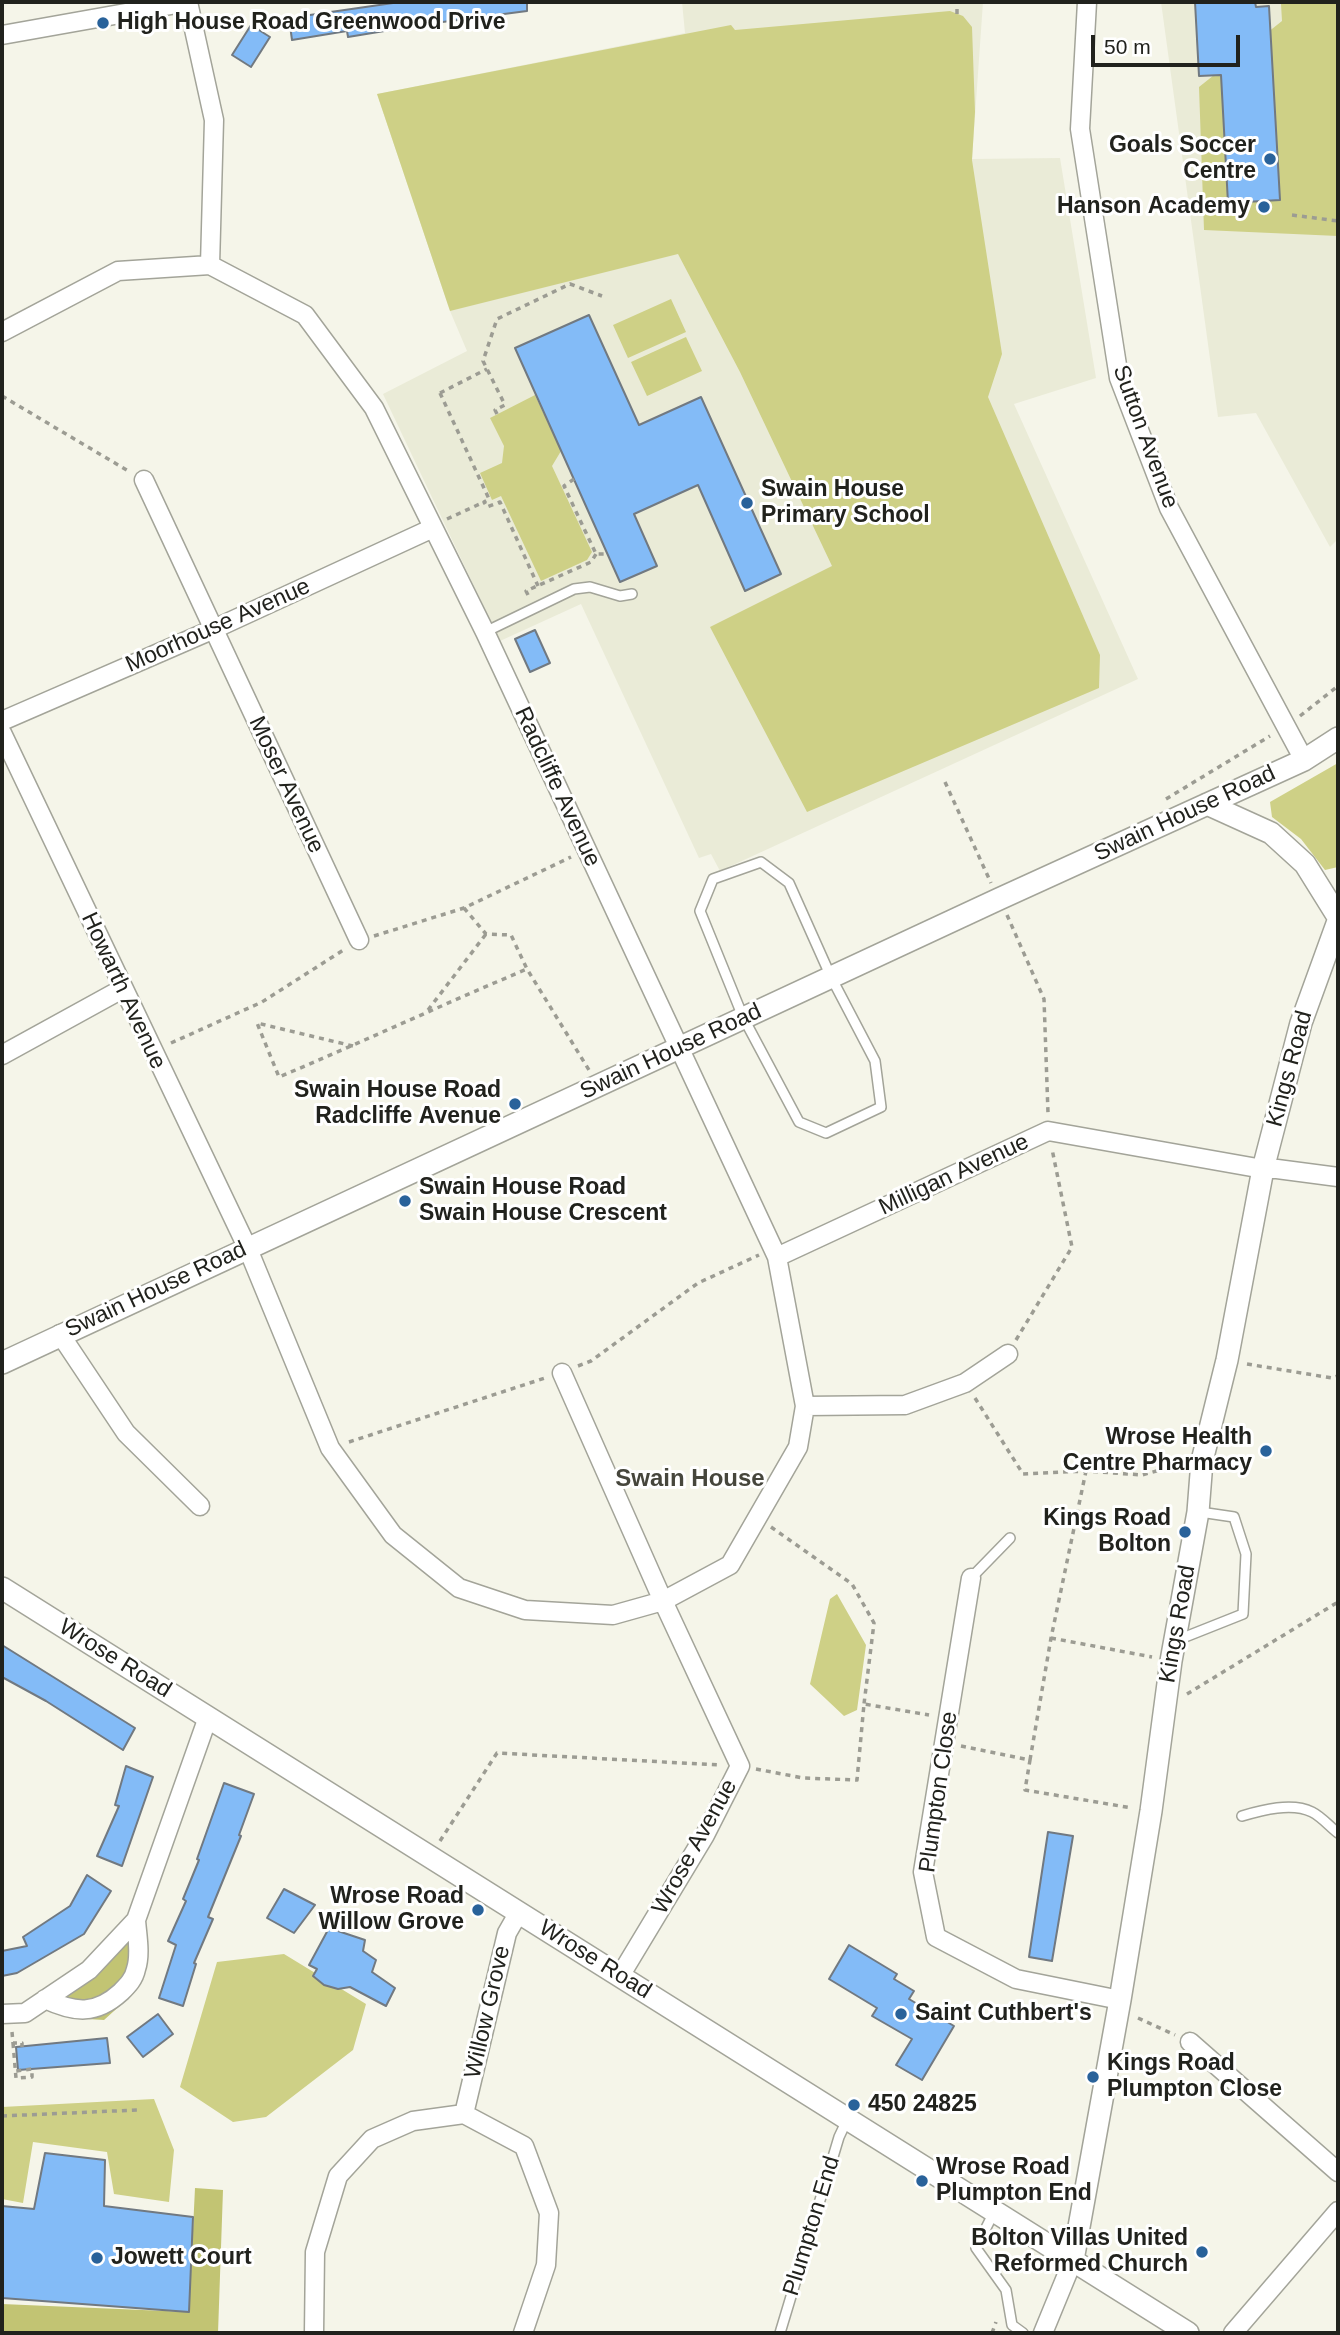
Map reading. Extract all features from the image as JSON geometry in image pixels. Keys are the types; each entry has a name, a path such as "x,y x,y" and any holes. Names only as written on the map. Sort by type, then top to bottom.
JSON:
{"street":[{"path":"2,35 188,2 214,120 210,265 118,271 2,332"},
{"name":"Sutton Avenue","path":"1087,2 1080,129 1119,378 1169,508 1304,760"},
{"name":"Radcliffe Avenue","path":"210,265 305,315 374,408 437,521 485,632 777,1256 805,1406"},
{"name":"Moser Avenue","path":"144,481 359,940"},
{"name":"Moorhouse Avenue","path":"2,721 214,629 437,521"},
{"name":"Howarth Avenue","path":"2,733 248,1249 330,1448 393,1535 459,1588 525,1610 613,1615 663,1601 730,1565 798,1447 805,1406"},
{"name":"Swain House Road","path":"2,1363 743,1017 1304,760 1338,738"},
{"name":"Kings Road","path":"1043,2333 1073,2260 1151,1811 1173,1651 1198,1512 1202,1461 1227,1360 1263,1169 1301,1023 1338,919 1306,864 1271,833 1207,804"},
{"path":"2,1055 122,989"},
{"name":"Milligan Avenue","path":"777,1256 1048,1132 1263,1169 1338,1177"},
{"path":"60,1334 126,1433 200,1506"},
{"path":"805,1406 905,1405 965,1383 1008,1354"},
{"name":"Wrose Avenue","path":"562,1373 740,1766 705,1835 620,1976"},
{"name":"Plumpton Close","path":"971,1578 923,1872 936,1937 1016,1979 1120,2000"},
{"name":"Wrose Road","path":"2,1588 1188,2333"},
{"path":"45,1999 59,2006 87,2010 102,2007 132,1980 137,1968 136,1920 208,1717"},
{"name":"Willow Grove","path":"464,2114 507,1933 519,1912"},
{"path":"2,2014 25,2013 89,1970 136,1920"},
{"path":"1190,2042 1338,2172"},
{"path":"314,2333 315,2252 338,2176 372,2139 413,2121 464,2114 524,2146 549,2213 546,2265 523,2333"},
{"path":"1233,2333 1338,2211"}],"lane":[{"path":"485,632 574,589 590,587 620,596 632,594"},
{"path":"761,862 789,883 831,977 875,1061 881,1107 826,1133 799,1122 743,1017 700,911 713,879 761,862"},
{"path":"1173,1651 1243,1614 1246,1554 1234,1517 1198,1512"},
{"path":"971,1578 1010,1538"},
{"path":"1242,1816 1267,1809 1297,1808 1312,1812 1338,1833"},
{"name":"Plumpton End","path":"780,2333 839,2137 848,2119"},
{"path":"994,2212 976,2248 1006,2290 1012,2325 1023,2333"}],"path":[{"path":"957,2 957,14"},
{"path":"1292,215 1338,221"},
{"path":"497,414 495,410 505,405 483,360 497,318 570,285 603,296"},
{"path":"437,521 444,521 489,499 439,393 487,369"},
{"path":"2,396 144,481"},
{"path":"574,479 564,486 596,554"},
{"path":"484,502 487,508 499,502 538,586"},
{"path":"596,554 608,554"},
{"path":"536,607 526,591 591,562 596,554"},
{"path":"1155,805 1287,726 1338,686"},
{"path":"945,782 999,899"},
{"path":"464,908 485,934 511,935 527,969 597,1086"},
{"path":"428,1010 485,934"},
{"path":"353,1046 257,1023 279,1077 353,1046 428,1010 527,969"},
{"path":"1227,1360 1332,1378 1338,1376"},
{"path":"965,1383 1023,1474 1086,1471 1142,1475 1174,1465 1202,1461"},
{"path":"1086,1471 1051,1638 1025,1790 1151,1811"},
{"path":"431,1856 497,1753 740,1766 803,1778 857,1780 874,1623 852,1584 758,1518"},
{"path":"1182,1696 1338,1602"},
{"path":"1051,1638 1173,1651"},
{"path":"864,1704 949,1718"},
{"path":"943,1742 1030,1760"},
{"path":"1141,2018 1190,2042"},
{"path":"12,2031 16,2078 32,2077 32,2069 16,2071"},
{"path":"13,2043 22,2043 22,2047"},
{"path":"2,2116 137,2109"},
{"path":"992,2333 999,2316"}],"shaded area":[{"name":"Swain House Primary School","path":"682,2 983,2 972,159 1060,158 1096,378 1014,404 1138,679 720,871 711,854 699,858 581,604 500,641 383,394 467,351 450,311 377,94 685,33"},
{"name":"Hanson Academy","path":"1161,2 1338,2 1338,539 1330,547 1256,413 1218,417"}],"green space":[{"name":"Goals Soccer Centre","path":"1338,2 1338,236 1204,230 1199,87 1282,21 1281,4"},
{"name":"Swain House Primary School","path":"950,11 963,16 972,27 975,112 972,160 1002,354 988,397 1100,655 1099,688 807,812 710,627 832,566 740,372 678,254 450,311 377,94 731,25 735,30"},
{"path":"671,299 686,332 628,358 613,325"},
{"path":"686,337 702,371 647,396 631,362"},
{"path":"535,395 561,451 552,466 592,552 587,560 541,581 501,496 492,500 480,473 502,463 504,446 490,418"},
{"path":"1338,763 1338,867 1325,870 1301,839 1272,817 1270,802"},
{"path":"837,1594 866,1645 857,1710 844,1716 810,1684 830,1599"},
{"path":"136,1920 144,1940 134,1993 104,2020 71,2018 45,1996"},
{"path":"284,1954 366,2004 353,2050 266,2117 233,2122 180,2087 217,1962"},
{"path":"154,2099 174,2150 169,2202 114,2194 107,2152 33,2142 23,2203 2,2199 2,2107"},
{"path":"195,2188 223,2190 218,2333 2,2333 2,2304 189,2312"}],"building":[{"path":"400,2 527,2 527,11 348,37 347,31 292,40 289,18"},
{"path":"1195,2 1255,2 1256,7 1269,6 1280,200 1228,203 1221,75 1199,76"},
{"path":"251,25 270,37 251,67 232,55"},
{"path":"589,315 639,425 701,397 781,574 745,591 698,485 634,514 657,566 620,582 515,348"},
{"path":"535,630 550,663 530,672 515,639"},
{"path":"2,1645 135,1728 123,1750 46,1701 2,1677"},
{"path":"126,1766 153,1777 122,1866 97,1856 119,1806 115,1805"},
{"path":"224,1783 254,1794 239,1835 241,1836 208,1917 213,1919 194,1963 196,1964 183,2006 159,1998 176,1945 168,1941 186,1901 183,1899"},
{"path":"1048,1832 1073,1836 1052,1961 1029,1957"},
{"path":"87,1875 111,1891 84,1934 17,1973 2,1976 2,1951 27,1946 23,1937 70,1906"},
{"path":"284,1889 315,1905 294,1933 267,1918"},
{"path":"329,1928 365,1940 363,1951 376,1960 372,1972 395,1988 386,2006 350,1987 338,1989 324,1985 313,1976 317,1969 309,1965"},
{"name":"Saint Cuthbert's","path":"849,1945 897,1974 894,1979 914,1991 909,1999 954,2026 922,2080 896,2065 912,2039 872,2016 877,2008 829,1979"},
{"path":"158,2014 173,2034 143,2057 127,2037"},
{"path":"107,2038 110,2063 18,2070 16,2047"},
{"name":"Jowett Court","path":"45,2153 105,2160 104,2206 193,2217 189,2312 2,2298 2,2206 34,2209"}],"place":[{"name":"High House Road Greenwood Drive","path":"103,23"},
{"name":"Goals Soccer Centre","path":"1270,159"},
{"name":"Hanson Academy","path":"1264,207"},
{"name":"Swain House Primary School","path":"747,503"},
{"name":"Swain House Road Radcliffe Avenue","path":"515,1104"},
{"name":"Swain House Road Swain House Crescent","path":"405,1201"},
{"name":"Wrose Health Centre Pharmacy","path":"1266,1451"},
{"name":"Kings Road Bolton","path":"1185,1532"},
{"name":"Wrose Road Willow Grove","path":"478,1910"},
{"name":"Saint Cuthbert's","path":"901,2014"},
{"name":"Kings Road Plumpton Close","path":"1093,2077"},
{"name":"450 24825","path":"854,2105"},
{"name":"Wrose Road Plumpton End","path":"922,2181"},
{"name":"Bolton Villas United Reformed Church","path":"1202,2252"},
{"name":"Jowett Court","path":"97,2258"}],"district":[{"name":"Swain House","path":"690,1479"}]}
